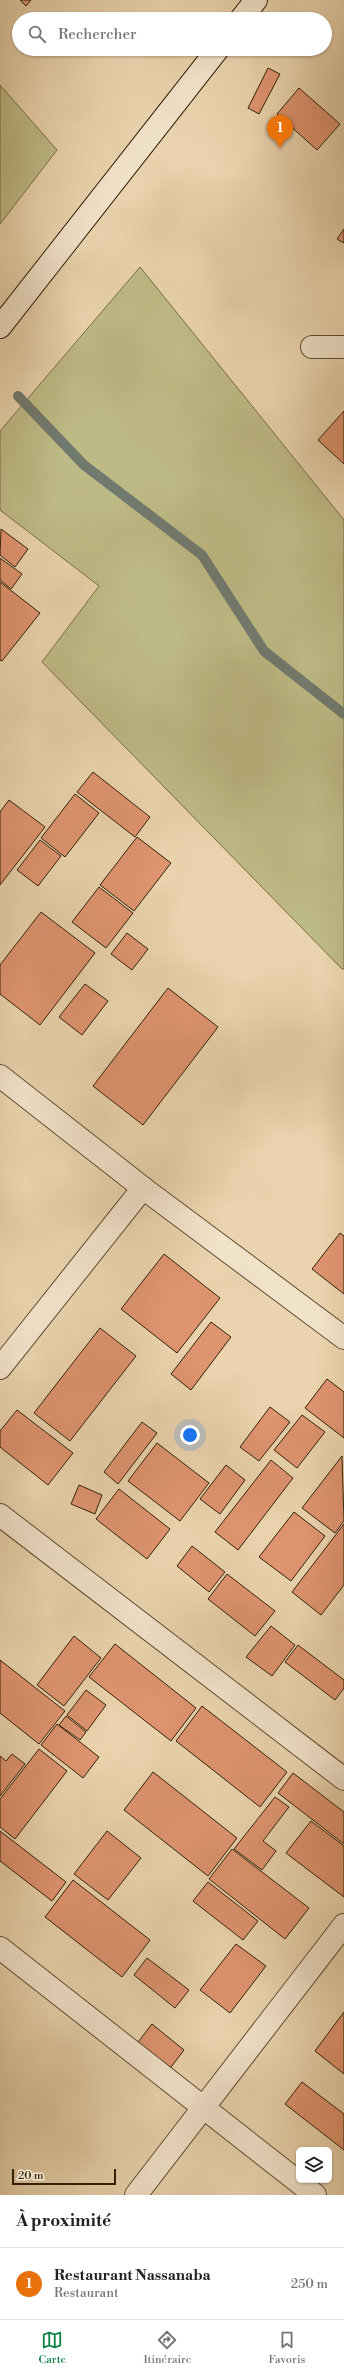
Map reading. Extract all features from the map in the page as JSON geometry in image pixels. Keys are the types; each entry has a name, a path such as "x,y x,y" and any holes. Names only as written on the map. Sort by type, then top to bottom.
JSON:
{"street":[{"path":"247,12 256,0"},
{"path":"0,328 213,56"},
{"path":"312,347 344,347"},
{"path":"0,1076 143,1188 344,1338"},
{"path":"0,1368 143,1188"},
{"path":"0,1515 344,1779"},
{"path":"136,2195 204,2109 344,1925"},
{"path":"0,1948 315,2195"}],"shaded area":[{"path":"0,85 57,150 0,224"},
{"path":"140,267 344,520 344,969 342,969 42,662 99,586 0,510 0,431"}],"building":[{"path":"20,0 31,0 26,6"},
{"path":"268,68 280,74 259,114 248,108"},
{"path":"299,88 340,124 317,150 277,114"},
{"path":"344,229 344,243 337,239"},
{"path":"344,411 344,464 318,440"},
{"path":"1,529 28,549 15,567 0,555"},
{"path":"0,558 22,574 11,589 0,580"},
{"path":"0,582 40,613 2,661 0,660"},
{"path":"93,772 150,817 135,837 77,792"},
{"path":"75,794 99,813 65,857 41,838"},
{"path":"9,800 45,827 0,885 0,812"},
{"path":"137,837 171,863 134,911 100,885"},
{"path":"40,840 61,856 38,886 17,870"},
{"path":"99,887 133,913 106,948 72,922"},
{"path":"41,912 95,953 40,1025 0,994 0,965"},
{"path":"127,933 148,949 132,970 111,954"},
{"path":"85,984 108,1001 82,1035 59,1017"},
{"path":"168,988 218,1027 143,1125 93,1086"},
{"path":"340,1233 344,1236 344,1294 312,1269"},
{"path":"164,1254 220,1298 177,1353 121,1309"},
{"path":"211,1322 231,1337 191,1390 171,1374"},
{"path":"100,1328 136,1356 70,1441 34,1413"},
{"path":"327,1379 344,1392 344,1438 305,1408"},
{"path":"270,1407 290,1422 259,1461 240,1447"},
{"path":"17,1410 73,1453 48,1485 0,1447 0,1431"},
{"path":"302,1415 325,1432 297,1468 274,1450"},
{"path":"142,1422 157,1433 118,1484 104,1472"},
{"path":"157,1443 209,1483 180,1521 128,1481"},
{"path":"342,1456 344,1521 335,1533 302,1508"},
{"path":"271,1460 293,1478 238,1550 215,1532"},
{"path":"226,1465 245,1480 220,1514 200,1499"},
{"path":"79,1485 102,1495 95,1514 71,1504"},
{"path":"119,1489 170,1529 147,1559 96,1519"},
{"path":"294,1512 325,1536 291,1581 259,1557"},
{"path":"344,1524 344,1585 321,1615 292,1592"},
{"path":"192,1546 225,1572 209,1592 177,1566"},
{"path":"227,1574 275,1611 255,1636 208,1599"},
{"path":"271,1626 295,1645 272,1676 246,1657"},
{"path":"74,1636 101,1658 64,1706 37,1685"},
{"path":"115,1644 196,1708 171,1741 89,1677"},
{"path":"298,1645 344,1680 344,1688 335,1700 285,1662"},
{"path":"0,1660 65,1711 39,1744 0,1713"},
{"path":"86,1690 106,1705 87,1731 67,1715"},
{"path":"202,1706 287,1772 260,1807 176,1741"},
{"path":"66,1716 86,1732 80,1740 59,1725"},
{"path":"57,1724 99,1757 83,1778 41,1745"},
{"path":"39,1749 67,1771 15,1839 0,1827 0,1799"},
{"path":"12,1754 25,1764 0,1796 0,1756 6,1761"},
{"path":"153,1772 237,1838 208,1876 124,1810"},
{"path":"293,1773 344,1812 344,1844 278,1793"},
{"path":"275,1797 289,1807 263,1841 276,1851 262,1870 234,1849"},
{"path":"311,1821 344,1846 344,1897 286,1853"},
{"path":"0,1831 66,1882 52,1901 0,1861"},
{"path":"107,1831 141,1858 108,1900 74,1874"},
{"path":"232,1849 309,1908 285,1939 209,1879"},
{"path":"73,1880 150,1940 122,1977 45,1917"},
{"path":"208,1882 258,1921 243,1940 193,1901"},
{"path":"236,1944 266,1966 230,2013 200,1990"},
{"path":"147,1958 189,1990 175,2008 134,1975"},
{"path":"344,2012 344,2074 315,2051"},
{"path":"152,2024 184,2050 165,2075 132,2050"},
{"path":"302,2082 344,2114 344,2150 285,2104"}],"waterway":[{"path":"18,396 84,465 202,555 264,651 344,714"}],"place":[{"name":"Restaurant Nassanaba","path":"280,148"}]}
